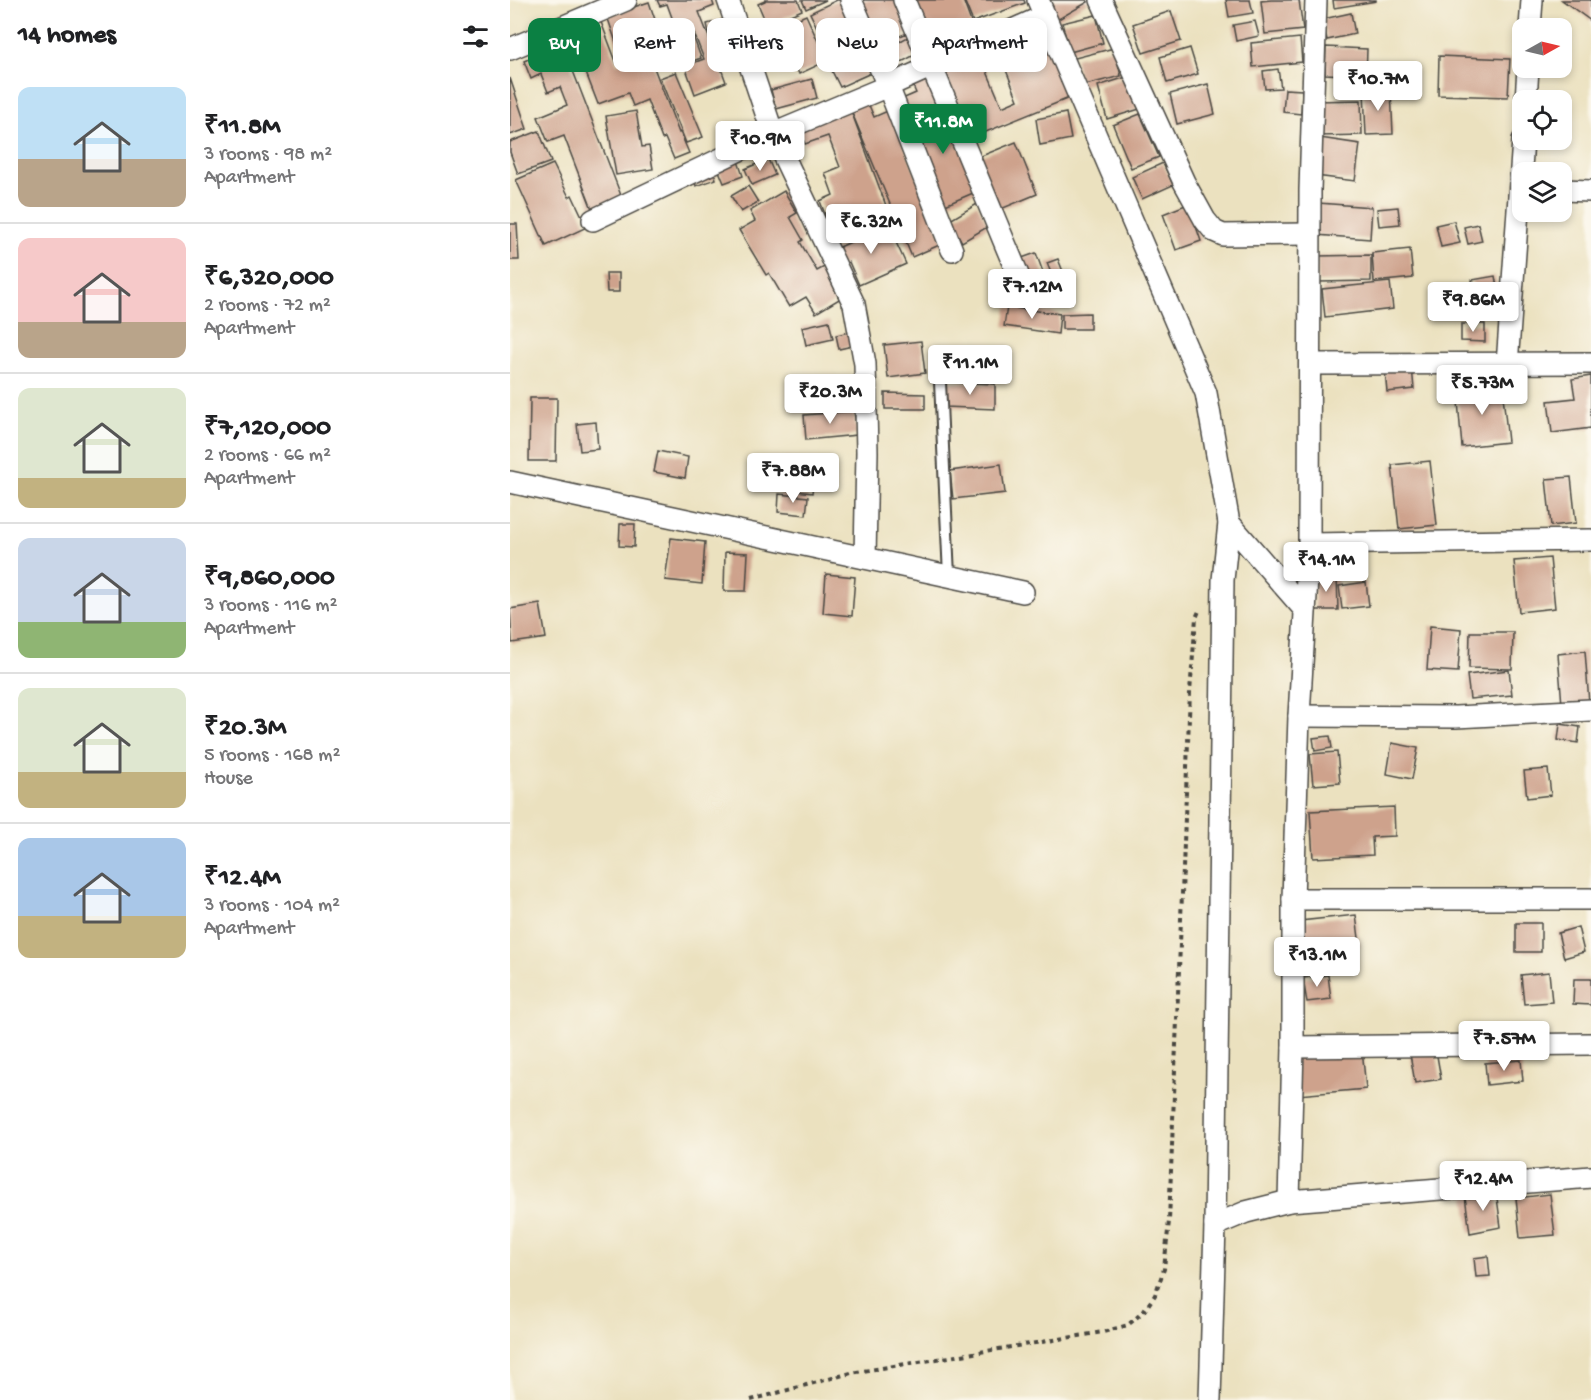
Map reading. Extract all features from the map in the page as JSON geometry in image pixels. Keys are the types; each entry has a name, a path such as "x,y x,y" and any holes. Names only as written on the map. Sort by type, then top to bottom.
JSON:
{"street":[{"path":"510,50 627,0"},
{"path":"728,0 773,134 854,304 865,364 867,452 865,558"},
{"path":"851,0 888,86 952,250"},
{"path":"904,0 912,18"},
{"path":"1101,0 1184,182 1205,220 1214,231 1223,235 1310,234"},
{"path":"1289,1201 1293,1047 1293,899 1299,716 1309,544 1310,234 1316,0"},
{"path":"1531,18 1532,0"},
{"path":"1022,18 1041,8 1206,393 1229,523 1223,580 1215,1225 1210,1400"},
{"path":"593,220 773,134 918,72"},
{"path":"936,72 1028,299"},
{"path":"1572,190 1591,191"},
{"path":"1507,365 1518,222"},
{"path":"1311,364 1591,363"},
{"path":"510,482 1023,592"},
{"path":"1229,523 1305,610"},
{"path":"1309,544 1591,540"},
{"path":"1299,716 1456,717 1591,710"},
{"path":"1293,899 1591,899"},
{"path":"1293,1047 1591,1044"},
{"path":"1215,1225 1246,1212 1289,1201 1591,1177"}],"lane":[{"path":"939,382 949,576"}],"path":[{"path":"751,1400 851,1373 1120,1328 1128,1325 1144,1311 1155,1295 1164,1269 1169,1221 1190,692 1196,618 1208,596 1223,580"}],"building":[{"path":"657,0 712,0 714,6 699,12 707,32 707,72 722,72 726,82 695,94 687,72 695,72 695,62 704,59 695,36 695,18 672,18 667,4 660,6"},
{"path":"798,0 802,10 783,18 764,18 758,4 765,1"},
{"path":"802,0 826,0 806,9"},
{"path":"837,0 845,0 854,18 816,18 816,25 810,13"},
{"path":"856,0 897,0 910,32 899,36 899,18 863,18"},
{"path":"911,0 963,0 969,18 918,18"},
{"path":"964,0 1024,0 1025,3 984,18 971,18"},
{"path":"1047,0 1087,0 1088,2 1057,20"},
{"path":"1226,0 1250,0 1253,13 1229,17"},
{"path":"1299,0 1303,30 1265,34 1261,1"},
{"path":"1333,0 1376,0 1376,1 1334,8"},
{"path":"1562,0 1591,0 1591,21"},
{"path":"649,2 654,18 613,18 613,34 607,16"},
{"path":"1171,11 1181,41 1143,53 1133,24"},
{"path":"1351,13 1355,34 1327,40 1323,19"},
{"path":"806,15 816,37 816,66 804,72 804,18 799,18"},
{"path":"1096,15 1103,43 1070,52 1062,23"},
{"path":"1255,21 1259,36 1236,41 1233,25"},
{"path":"601,22 613,54 613,72 656,72 689,153 674,159 665,138 662,139 647,100 633,106 628,93 598,104 586,72 601,72"},
{"path":"911,35 911,57 899,63 899,42"},
{"path":"1047,35 1074,96 971,138 944,72 987,72 1002,107 1018,100 1007,72 1047,72"},
{"path":"1300,38 1302,62 1253,67 1251,43"},
{"path":"695,41 701,58 695,60"},
{"path":"1326,47 1367,49 1366,76 1325,74"},
{"path":"1114,48 1121,76 1081,86 1075,58"},
{"path":"1190,48 1198,74 1167,83 1160,57"},
{"path":"1439,56 1510,59 1508,97 1438,95"},
{"path":"528,59 528,71 524,61"},
{"path":"1278,69 1281,88 1265,89 1263,71"},
{"path":"528,72 573,72 622,198 592,209 564,136 548,142 538,117 567,105 560,87 548,92 541,74 531,79"},
{"path":"676,72 703,137 686,143 660,78"},
{"path":"832,72 873,72 840,87"},
{"path":"930,72 943,102 908,118 900,100 916,93 910,79"},
{"path":"1133,75 1143,108 1107,119 1098,86"},
{"path":"510,78 527,129 510,135"},
{"path":"812,79 817,98 776,109 771,90"},
{"path":"1208,84 1215,114 1177,124 1170,94"},
{"path":"1285,89 1302,90 1301,114 1283,112"},
{"path":"1391,90 1393,134 1366,135 1364,91"},
{"path":"866,98 874,117 890,110 944,243 912,257 850,108 888,211 832,233 820,201 833,195 825,173 840,167 828,136 805,144 797,124"},
{"path":"1361,100 1362,135 1318,136 1317,101"},
{"path":"944,104 980,190 943,206 907,119"},
{"path":"636,111 642,147 649,146 653,169 616,175 606,116"},
{"path":"1066,113 1071,139 1040,145 1036,119"},
{"path":"1140,114 1159,157 1131,168 1113,125"},
{"path":"539,131 551,162 518,174 510,152 510,142"},
{"path":"1320,138 1360,144 1355,181 1316,176"},
{"path":"1016,142 1037,194 996,211 974,159"},
{"path":"737,158 743,176 724,183 717,166"},
{"path":"768,159 775,175 752,185 745,169"},
{"path":"1163,163 1173,185 1142,199 1132,177"},
{"path":"553,164 569,197 572,195 587,227 546,246 516,180"},
{"path":"713,168 716,179 696,186 693,175"},
{"path":"748,186 758,202 741,212 731,196"},
{"path":"784,191 797,213 790,217 803,240 800,242 817,271 828,265 846,295 816,313 806,297 789,307 769,273 766,275 739,230 755,221 750,211"},
{"path":"1318,203 1372,207 1370,239 1316,235"},
{"path":"977,204 989,226 962,242 950,220"},
{"path":"1188,204 1201,241 1176,250 1163,214"},
{"path":"1398,207 1400,224 1379,226 1377,209"},
{"path":"1454,221 1460,243 1441,247 1436,225"},
{"path":"510,224 517,224 519,260 510,260"},
{"path":"1478,224 1482,241 1468,244 1464,227"},
{"path":"888,225 906,264 859,285 849,262 838,267 831,251"},
{"path":"1410,249 1413,278 1374,282 1372,253"},
{"path":"1036,253 1051,294 1034,300 1019,259"},
{"path":"1371,255 1371,281 1318,282 1317,256"},
{"path":"1058,259 1064,274 1053,278 1047,263"},
{"path":"606,273 619,273 619,292 607,292"},
{"path":"1495,276 1499,298 1476,303 1472,280"},
{"path":"1390,282 1393,309 1325,317 1322,289"},
{"path":"1007,307 1060,314 1058,334 1004,326"},
{"path":"1090,313 1090,329 1062,329 1062,314"},
{"path":"829,321 833,339 806,345 802,327"},
{"path":"1461,324 1485,324 1485,342 1461,341"},
{"path":"854,331 857,345 839,349 836,335"},
{"path":"921,341 925,373 888,378 884,345"},
{"path":"1412,367 1414,389 1387,392 1385,370"},
{"path":"1591,376 1591,428 1552,433 1548,401 1575,398 1572,379"},
{"path":"946,382 995,384 995,409 945,407"},
{"path":"1502,386 1508,442 1462,447 1457,390"},
{"path":"885,393 925,394 925,409 885,409"},
{"path":"530,398 557,398 556,461 529,461"},
{"path":"854,411 857,435 806,440 804,415"},
{"path":"596,422 598,449 580,451 577,424"},
{"path":"658,451 688,457 685,478 654,472"},
{"path":"785,457 816,461 812,493 781,489"},
{"path":"1430,461 1437,525 1399,529 1392,465"},
{"path":"1001,464 1005,493 953,499 950,471"},
{"path":"1571,477 1576,523 1551,526 1546,479"},
{"path":"779,494 808,497 806,515 778,512"},
{"path":"620,524 635,524 634,547 619,546"},
{"path":"671,538 705,542 702,584 665,580"},
{"path":"725,552 748,553 746,591 724,591"},
{"path":"1550,558 1555,608 1519,612 1514,561"},
{"path":"826,574 855,577 852,616 823,613"},
{"path":"1337,576 1338,610 1315,610 1314,577"},
{"path":"1366,582 1369,606 1342,609 1339,586"},
{"path":"540,604 546,638 512,643 510,609"},
{"path":"1430,626 1461,629 1458,672 1427,670"},
{"path":"1470,632 1513,632 1512,669 1469,668"},
{"path":"1585,651 1589,703 1562,705 1558,654"},
{"path":"1509,670 1512,695 1470,699 1467,675"},
{"path":"1560,724 1580,727 1578,743 1558,740"},
{"path":"1330,736 1332,748 1315,751 1313,738"},
{"path":"1392,743 1418,748 1412,779 1387,774"},
{"path":"1337,752 1340,783 1313,785 1310,754"},
{"path":"1548,769 1551,795 1527,798 1524,771"},
{"path":"1394,807 1395,836 1372,837 1373,855 1313,858 1310,811"},
{"path":"1356,915 1360,946 1303,952 1300,921"},
{"path":"1516,923 1541,923 1541,952 1516,952"},
{"path":"1578,927 1584,952 1564,958 1558,933"},
{"path":"1549,972 1552,1002 1524,1004 1521,975"},
{"path":"1328,975 1331,999 1307,1002 1303,978"},
{"path":"1574,979 1591,979 1591,1005 1573,1004"},
{"path":"1362,1049 1366,1089 1298,1095 1295,1056"},
{"path":"1436,1050 1441,1079 1415,1083 1410,1054"},
{"path":"1521,1060 1523,1081 1487,1085 1485,1063"},
{"path":"1496,1191 1501,1227 1470,1233 1465,1196"},
{"path":"1550,1194 1555,1235 1520,1238 1516,1198"},
{"path":"1488,1256 1490,1276 1476,1277 1474,1258"}]}
